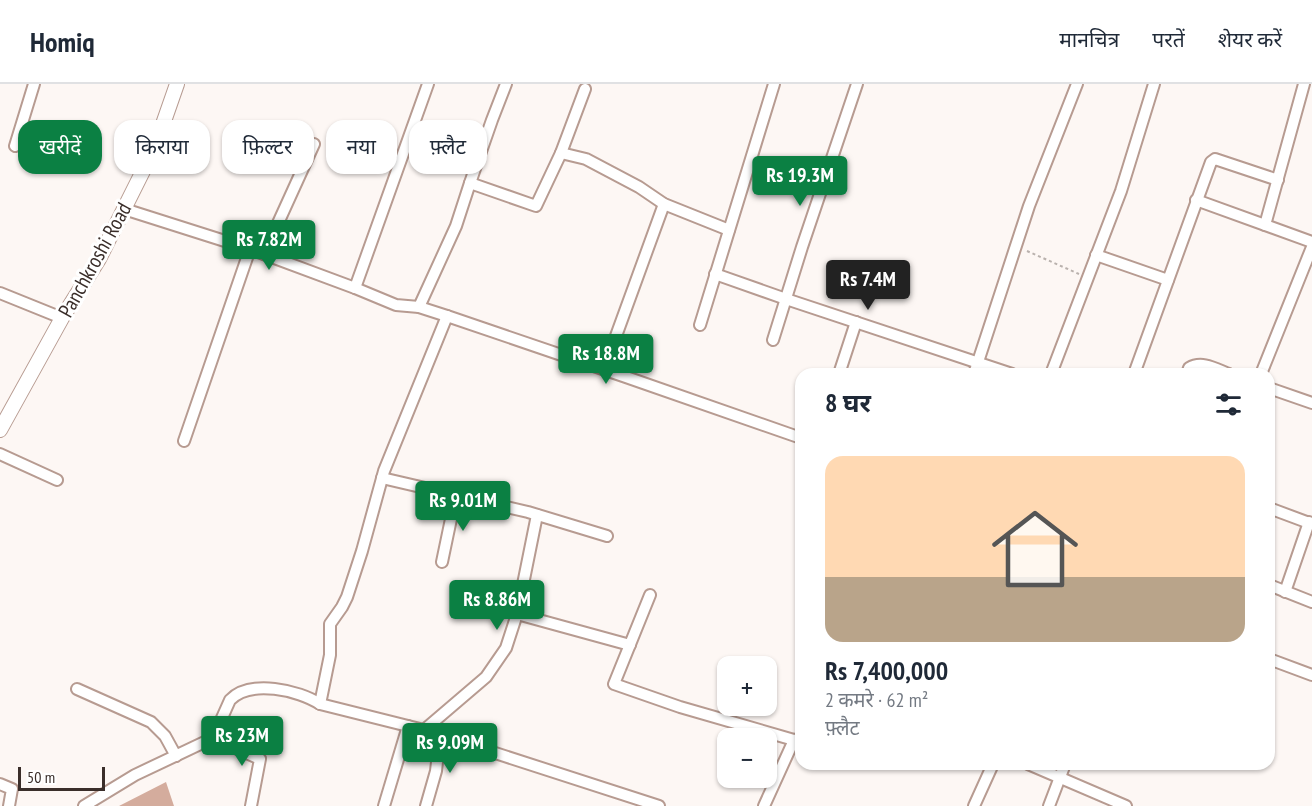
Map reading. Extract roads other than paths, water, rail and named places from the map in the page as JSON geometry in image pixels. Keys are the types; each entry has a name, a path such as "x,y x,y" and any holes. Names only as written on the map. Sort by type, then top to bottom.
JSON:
{"street":[{"path":"15,146 34,84"},
{"name":"Panchkroshi Road","path":"0,430 4,413 99,259 155,147 177,84"},
{"path":"355,288 428,84"},
{"path":"419,307 456,226 506,84"},
{"path":"700,325 774,84"},
{"path":"773,340 857,84"},
{"path":"976,368 1029,206 1077,84"},
{"path":"1053,368 1121,191 1154,84"},
{"path":"1265,225 1304,84"},
{"path":"470,183 537,206 561,153 585,89"},
{"path":"561,153 586,159 639,187 664,204 729,230"},
{"path":"1136,368 1211,162 1215,159 1278,180"},
{"path":"264,254 300,174"},
{"path":"1196,200 1312,242"},
{"path":"604,369 664,204"},
{"path":"124,209 250,249 396,305 419,307 447,316 795,436"},
{"path":"1263,368 1312,247"},
{"path":"184,441 250,249"},
{"path":"1096,255 1168,280"},
{"path":"715,274 995,368"},
{"path":"0,293 62,318"},
{"path":"320,704 330,655 330,624 347,597 382,478 447,316"},
{"path":"841,368 856,322"},
{"path":"1189,368 1195,364 1203,364 1213,368"},
{"path":"1275,390 1312,403"},
{"path":"0,454 57,480"},
{"path":"382,478 537,515 607,536"},
{"path":"442,562 456,495"},
{"path":"1275,510 1310,523 1285,592"},
{"path":"424,730 486,677 506,648 517,614 537,515"},
{"path":"1275,588 1312,602"},
{"path":"650,595 614,684 680,707 795,739"},
{"path":"517,614 630,645"},
{"path":"1275,661 1312,675"},
{"path":"77,689 151,722 165,736 176,756"},
{"path":"84,806 135,775 213,738 230,700 241,692 261,689 288,691 311,698 320,704 424,730 658,806"},
{"path":"384,806 408,726"},
{"path":"426,806 436,771 440,735"},
{"path":"213,738 260,759 251,806"},
{"path":"764,806 795,746"},
{"path":"974,806 990,770"},
{"path":"1043,770 1126,806"},
{"path":"1049,806 1063,770"},
{"path":"0,784 12,789 9,806"}]}
